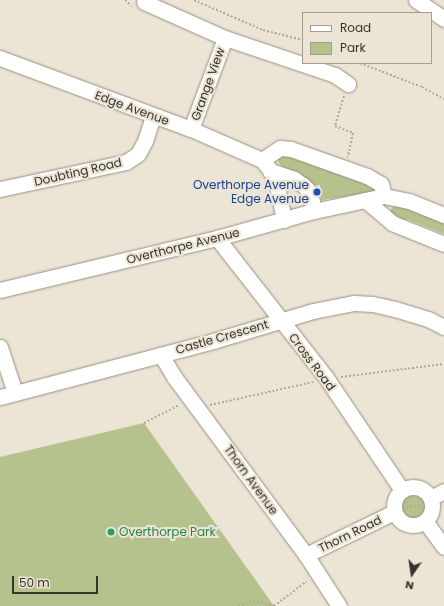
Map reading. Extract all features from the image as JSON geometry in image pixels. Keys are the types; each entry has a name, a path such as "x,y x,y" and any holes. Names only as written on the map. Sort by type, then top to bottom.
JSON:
{"street":[{"path":"416,0 444,19"},
{"name":"Grange View","path":"144,2 225,38 302,64"},
{"name":"Grange View","path":"191,129 225,38"},
{"name":"Edge Avenue","path":"0,58 191,129 266,165 303,185 310,192 314,211"},
{"name":"Grange View","path":"302,64 335,75 348,84"},
{"name":"Doubting Road","path":"0,189 126,162 138,154 145,142 153,116"},
{"path":"284,220 275,176 266,165 280,148 291,149 367,176 381,184 384,196"},
{"name":"Overthorpe Avenue","path":"0,290 217,238 314,211 384,196 409,201 444,215"},
{"path":"366,200 392,223 444,244"},
{"name":"Cross Road","path":"217,238 327,379 402,490"},
{"name":"Castle Crescent","path":"0,397 162,355 313,311 354,303 373,304 395,309 428,319 444,327"},
{"path":"0,347 15,393"},
{"name":"Thorn Avenue","path":"162,355 175,378 306,555 339,606"},
{"path":"413,486 418,487 436,497 430,514 425,521 418,525 401,522 394,511 394,500 402,490 413,486"},
{"name":"Thorn Road","path":"306,555 394,511"},
{"path":"425,521 444,546"}],"path":[{"path":"194,0 263,30 302,40"},
{"path":"363,64 422,87 444,99"},
{"path":"346,168 353,133 334,126 348,84"},
{"path":"144,423 190,399"},
{"path":"394,511 436,497"},
{"path":"238,606 253,601 274,606 318,573"}],"green space":[{"path":"282,155 287,155 374,186 375,190 370,193 321,200 320,185 315,185 280,165 277,158"},
{"path":"395,203 444,222 444,234 409,220 395,218 390,211"},
{"name":"Overthorpe Park","path":"144,423 274,606 0,606 0,457"},
{"path":"409,487 417,487 427,492 431,499 431,513 427,520 417,525 409,525 399,520 397,517 394,510 394,502 399,492 402,490"}],"place":[{"name":"Overthorpe Avenue Edge Avenue","path":"317,192"},
{"name":"Overthorpe Park","path":"111,532"}]}
